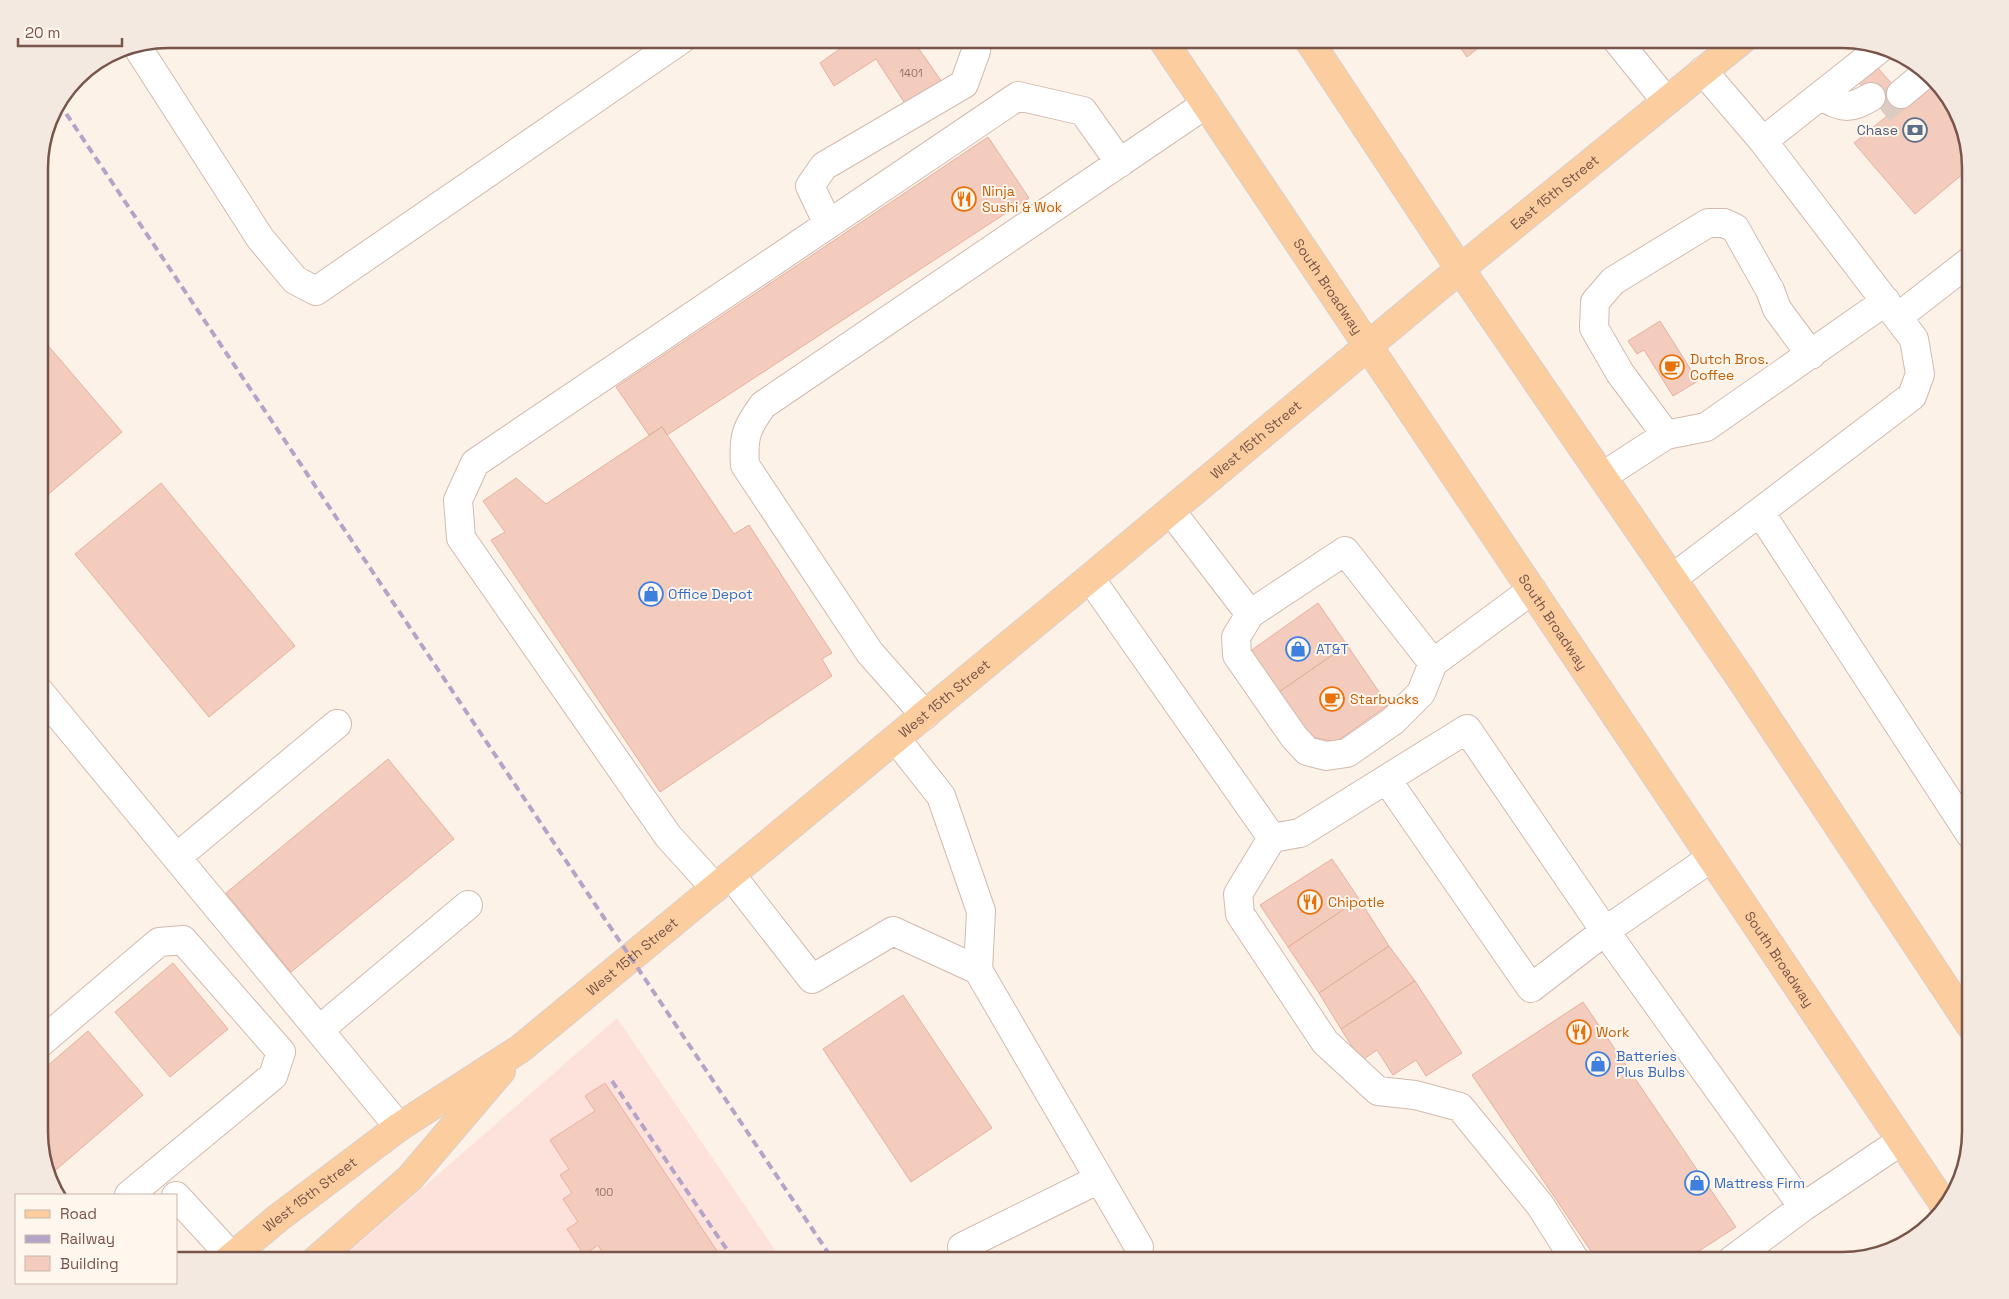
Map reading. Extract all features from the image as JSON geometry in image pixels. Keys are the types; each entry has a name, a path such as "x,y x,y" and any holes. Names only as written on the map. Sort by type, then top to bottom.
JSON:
{"main road":[{"name":"South Broadway","path":"1168,47 1940,1199"},
{"path":"1314,47 1460,268 1673,578 1962,1013"},
{"name":"East 15th Street","path":"1367,346 1460,268 1733,47"},
{"name":"West 15th Street","path":"238,1252 278,1218 399,1126 520,1049 1171,511 1367,346"},
{"name":"West 15th Street","path":"325,1252 410,1178 520,1049"}],"lane":[{"path":"1623,47 1666,101"},
{"path":"140,51 260,238 294,280 316,291 669,48"},
{"path":"828,224 810,186 824,166 964,84 976,48"},
{"path":"1763,141 1831,101 1875,53"},
{"path":"1885,95 1908,68"},
{"path":"1673,578 1912,396 1920,374 1914,339 1763,141 1703,71"},
{"path":"1831,101 1857,105 1885,95 1920,77"},
{"path":"978,970 893,931 812,979 723,882 668,836 461,538 458,500 475,463 1018,96 1083,111 1120,163"},
{"path":"925,715 870,653 745,465 743,443 749,423 763,405 1206,104"},
{"path":"1666,434 1620,373 1594,328 1595,302 1613,281 1708,223 1724,223 1735,228 1770,290 1777,309 1811,355"},
{"path":"1603,476 1666,434 1706,427 1811,355 1892,309 1962,266"},
{"path":"1171,511 1250,614"},
{"path":"1760,512 1962,822"},
{"path":"1433,663 1345,551 1250,614 1236,637 1237,655 1294,737 1306,751 1326,756 1347,754 1393,721 1420,693 1433,663 1532,590"},
{"path":"1090,578 1272,838"},
{"path":"48,702 399,1126"},
{"path":"177,857 337,724"},
{"path":"1570,1252 1540,1205 1460,1107 1415,1095 1378,1091 1325,1042 1240,914 1238,894 1272,838 1300,833 1467,729 1605,930 1803,1207"},
{"path":"896,738 941,796 981,911 978,970 1139,1247"},
{"path":"1387,780 1531,988 1605,930 1711,858"},
{"path":"319,1030 468,905"},
{"path":"48,1036 159,942 183,940 281,1052 272,1076 131,1194"},
{"path":"1743,1252 1803,1207 1901,1141"},
{"path":"155,1174 174,1194"},
{"path":"962,1247 1099,1179"},
{"path":"178,1198 224,1252"}],"shaded area":[{"path":"617,1018 777,1252 349,1252"}],"building":[{"path":"1460,47 1479,47 1467,57"},
{"path":"841,48 918,48 942,82 906,105 876,59 834,86 820,63"},
{"name":"Chase","path":"1877,67 1906,100 1927,84 1941,101 1955,129 1959,144 1962,175 1915,214 1854,143 1887,116 1859,83"},
{"path":"988,137 1029,198 667,435 662,427 649,435 616,387"},
{"name":"Dutch Bros. Coffee","path":"1660,321 1698,381 1673,396 1644,350 1637,354 1628,341"},
{"path":"48,346 122,432 48,494"},
{"path":"662,427 734,534 749,525 832,653 822,659 832,676 660,792 491,540 505,532 483,501 516,478 546,504"},
{"path":"161,483 295,646 209,717 75,554"},
{"name":"AT&T","path":"1318,603 1347,645 1276,694 1249,652"},
{"name":"Starbucks","path":"1347,645 1388,705 1336,742 1303,735 1276,694"},
{"path":"388,759 454,839 291,972 226,893"},
{"name":"Chipotle","path":"1332,859 1359,899 1288,947 1260,905"},
{"path":"1359,899 1389,946 1319,993 1288,947"},
{"path":"1389,946 1415,981 1341,1029 1319,993"},
{"path":"173,963 228,1029 170,1077 115,1012"},
{"path":"1415,981 1462,1053 1426,1076 1416,1060 1393,1075 1377,1050 1361,1061 1341,1029"},
{"path":"903,995 992,1128 911,1182 823,1049"},
{"path":"1583,1002 1736,1227 1697,1252 1592,1252 1472,1075"},
{"path":"88,1031 143,1095 55,1171 48,1139 48,1065"},
{"path":"605,1083 718,1252 602,1252 598,1245 588,1252 582,1252 567,1229 578,1222 563,1199 572,1193 560,1175 569,1169 550,1140 595,1111 585,1096"}],"tunnel":[{"path":"1881,110 1901,94"}],"railway":[{"path":"63,109 828,1252"},
{"path":"612,1081 729,1252"}],"place":[{"name":"Chase","path":"1915,130"},
{"name":"Ninja Sushi & Wok","path":"964,199"},
{"name":"Dutch Bros. Coffee","path":"1672,367"},
{"name":"Office Depot","path":"651,594"},
{"name":"AT&T","path":"1298,649"},
{"name":"Starbucks","path":"1332,699"},
{"name":"Chipotle","path":"1310,902"},
{"name":"Work","path":"1579,1032"},
{"name":"Batteries Plus Bulbs","path":"1598,1064"},
{"name":"Mattress Firm","path":"1697,1183"}]}
